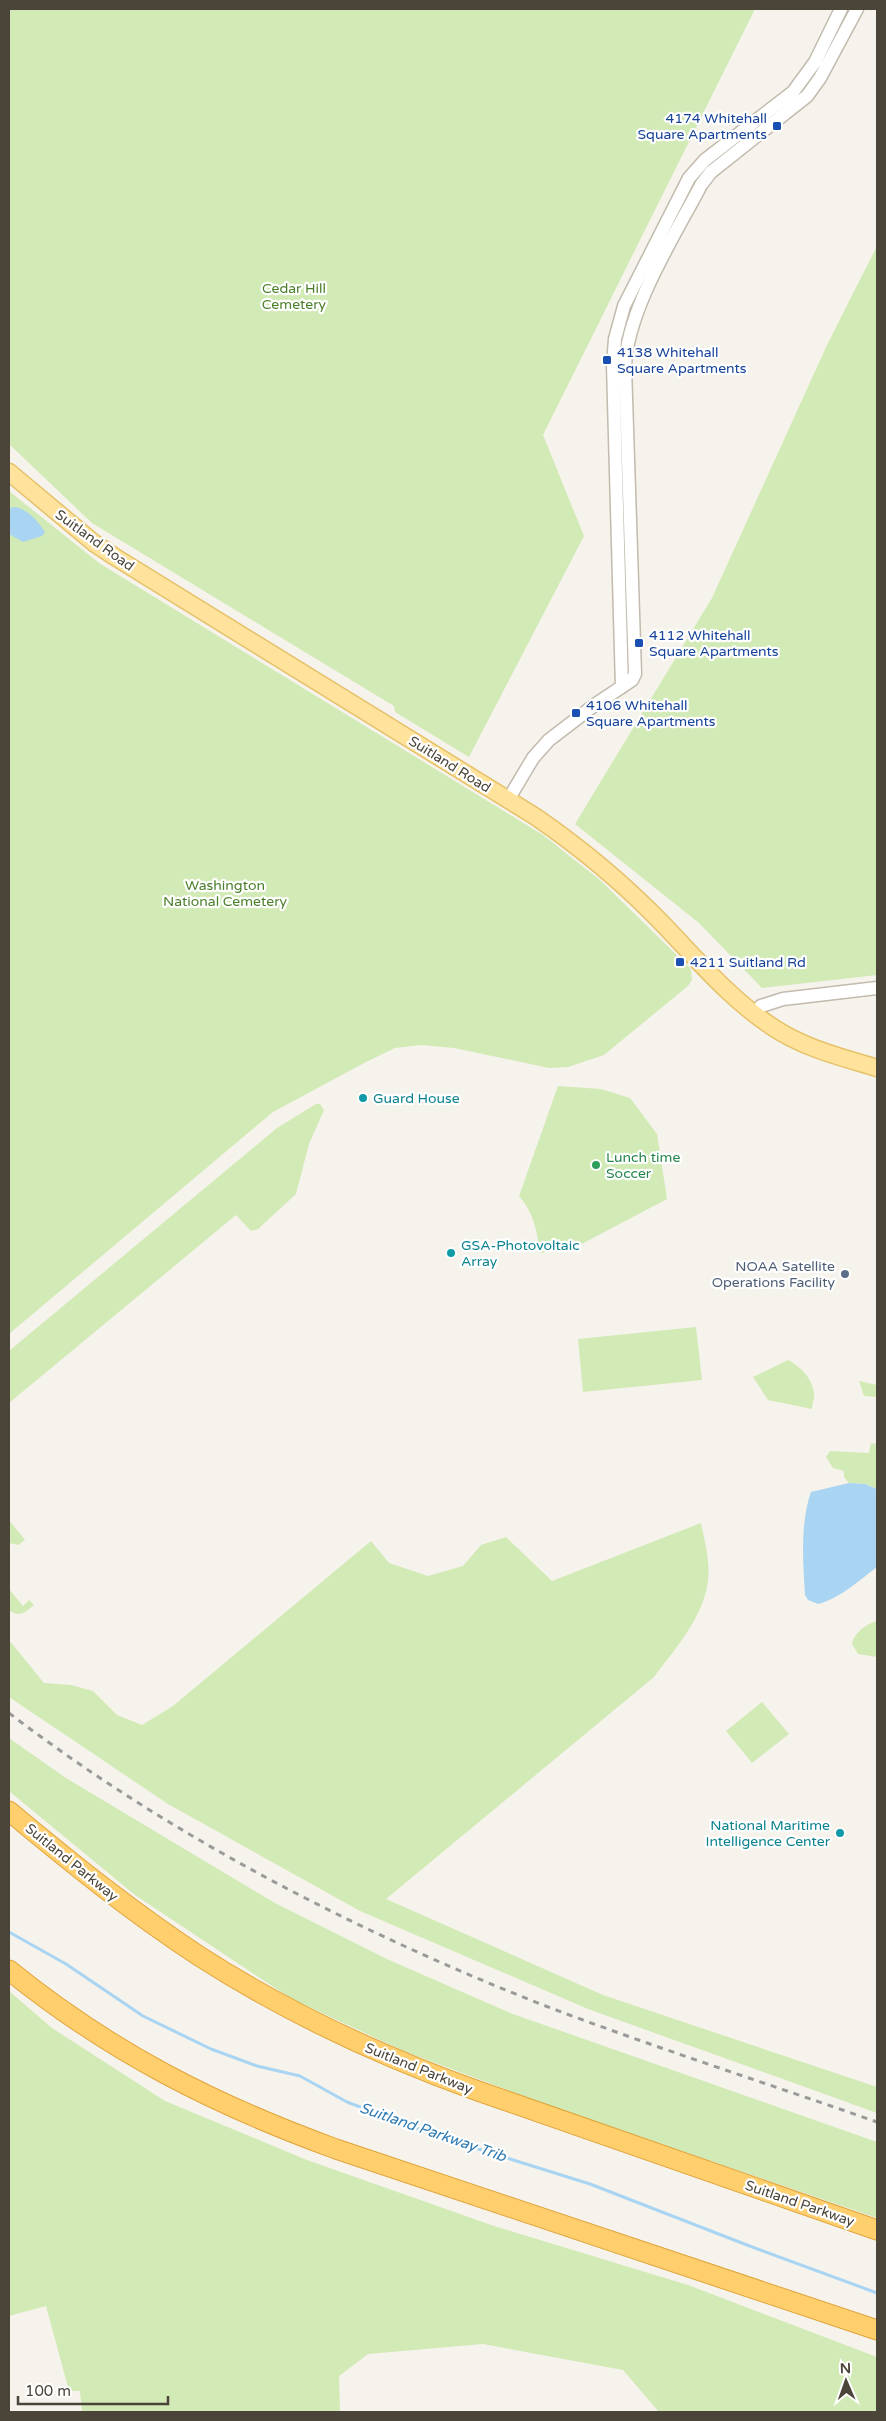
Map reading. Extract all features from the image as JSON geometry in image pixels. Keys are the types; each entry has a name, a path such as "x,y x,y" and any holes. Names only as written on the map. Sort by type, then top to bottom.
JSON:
{"highway":[{"name":"Suitland Parkway","path":"9,1811 111,1894 176,1941 247,1985 343,2036 418,2069 478,2091 877,2230"},
{"path":"9,1970 65,2013 134,2058 199,2093 258,2119 336,2149 877,2330"}],"main road":[{"name":"Suitland Road","path":"9,472 94,543 115,557 567,838 606,869 754,1014 771,1026 799,1042 877,1068"}],"street":[{"path":"622,687 613,365 619,320 689,178 705,160 793,92 815,62 841,9"},
{"path":"508,800 533,758 549,740 596,704 632,680 635,674 625,367 626,350 633,321 701,185 711,172 800,102 814,88 857,9"},
{"path":"754,1014 761,1006 783,999 877,988"}],"green space":[{"name":"Cedar Hill Cemetery","path":"9,9 755,9 543,435 584,536 469,757 395,712 394,706 92,523 9,444"},
{"path":"877,246 877,975 762,988 699,923 575,824 712,598 827,345"},
{"name":"Washington National Cemetery","path":"9,491 99,563 543,835 600,880 691,969 692,980 688,986 604,1055 568,1067 549,1068 454,1048 421,1045 395,1048 366,1062 273,1112 9,1334"},
{"name":"Lunch time Soccer","path":"558,1086 601,1089 630,1098 657,1134 667,1199 576,1247 540,1253 534,1223 528,1209 519,1196"},
{"path":"316,1104 320,1104 324,1110 309,1144 296,1194 258,1229 251,1231 236,1215 9,1403 9,1351 277,1128"},
{"path":"696,1327 702,1380 583,1392 578,1339"},
{"path":"788,1360 797,1366 811,1382 814,1395 812,1409 768,1400 753,1377"},
{"path":"859,1381 877,1385 877,1397 864,1396"},
{"path":"871,1443 877,1444 877,1489 865,1484 849,1483 844,1477 844,1471 833,1468 826,1457 830,1451 869,1453"},
{"path":"9,1520 25,1540 18,1545 9,1543"},
{"path":"701,1523 708,1566 705,1594 695,1620 654,1677 386,1899 603,1995 877,2087 877,2113 588,2009 360,1911 168,1804 9,1697 9,1640 44,1683 71,1685 93,1691 117,1715 142,1725 173,1706 371,1541 389,1563 428,1576 463,1566 481,1545 506,1537 552,1581"},
{"path":"9,1589 23,1606 29,1600 34,1605 22,1614 16,1614 9,1610"},
{"path":"877,1621 877,1657 858,1654 852,1644 855,1636 865,1627"},
{"path":"762,1702 789,1734 752,1763 726,1731"},
{"path":"9,1738 66,1778 275,1903 389,1960 513,2014 877,2142 877,2218 539,2102 401,2050 290,1998 135,1895 9,1791"},
{"path":"9,1991 52,2028 165,2101 307,2160 494,2226 688,2285 877,2357 877,2412 659,2412 623,2370 483,2344 368,2354 339,2376 340,2412 82,2412 80,2391 69,2391 46,2306 9,2316"}],"water":[{"path":"13,507 22,509 35,519 45,532 42,536 23,542 9,534 9,509"},
{"path":"849,1483 865,1484 877,1489 877,1567 841,1594 818,1604 808,1600 805,1595 803,1543 805,1517 811,1492"}],"waterway":[{"name":"Suitland Parkway Trib","path":"9,1932 66,1964 143,2016 211,2049 257,2066 300,2076 347,2102 440,2137 590,2184 877,2293"}],"railway":[{"path":"9,1713 70,1758 134,1800 199,1840 334,1913 473,1976 543,2005 877,2122"}],"place":[{"name":"4174 Whitehall Square Apartments","path":"777,126"},
{"name":"4138 Whitehall Square Apartments","path":"607,360"},
{"name":"4112 Whitehall Square Apartments","path":"639,643"},
{"name":"4106 Whitehall Square Apartments","path":"576,713"},
{"name":"4211 Suitland Rd","path":"680,962"},
{"name":"Guard House","path":"363,1098"},
{"name":"Lunch time Soccer","path":"596,1165"},
{"name":"GSA-Photovoltaic Array","path":"451,1253"},
{"name":"NOAA Satellite Operations Facility","path":"845,1274"},
{"name":"National Maritime Intelligence Center","path":"840,1833"}]}
